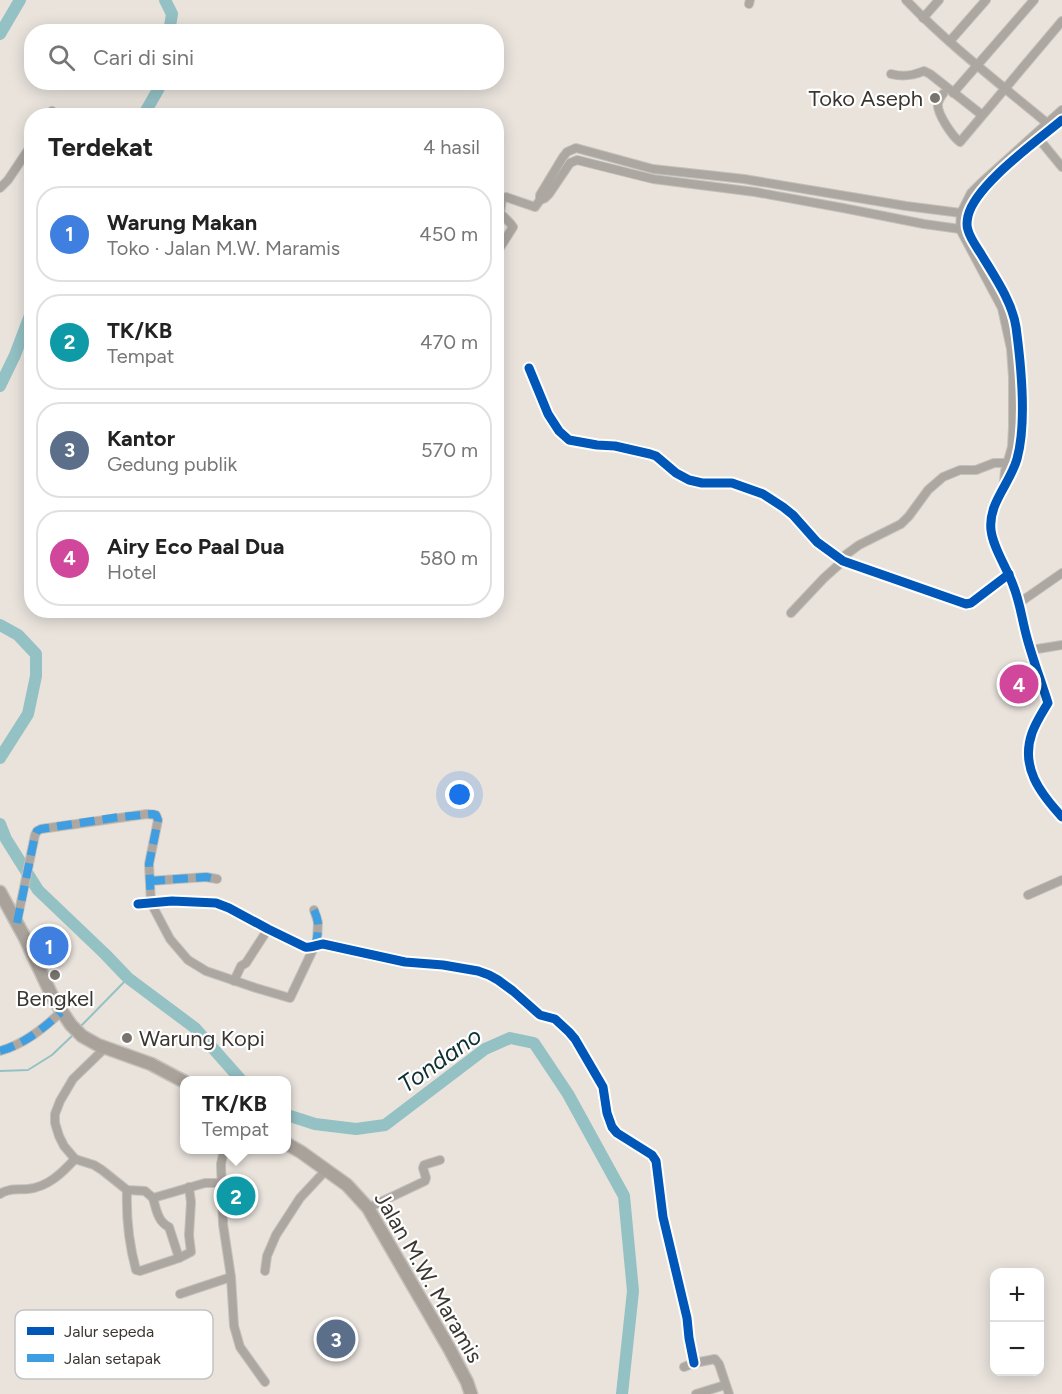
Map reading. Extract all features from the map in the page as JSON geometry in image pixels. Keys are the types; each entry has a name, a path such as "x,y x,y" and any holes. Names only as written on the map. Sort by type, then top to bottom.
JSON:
{"highway":[{"path":"0,892 53,998 71,1025 82,1036 105,1048 151,1064 180,1079"},
{"name":"Jalan M.W. Maramis","path":"291,1146 347,1185 368,1208 449,1348 471,1394"}],"street":[{"path":"906,0 923,18 1047,123"},
{"path":"923,18 939,0"},
{"path":"951,41 986,0"},
{"path":"953,93 1034,0"},
{"path":"943,94 939,101 939,110 959,142 965,138 1062,21"},
{"path":"891,74 914,75 924,71 982,115"},
{"path":"1062,110 971,193 961,213 960,230 1002,308 1011,349 1013,377 1022,426 1017,459 997,498 991,531 994,544 1009,573 1019,603 1047,703 1032,734 1029,747 1029,767 1034,782 1062,817"},
{"path":"1004,487 1012,447 1020,365 1016,324 1003,291 969,234 967,221 972,205 998,174 1062,120"},
{"path":"1039,139 1062,167"},
{"path":"504,198 534,208 567,152 572,149 582,149 654,169 744,179 961,213"},
{"path":"0,188 24,156"},
{"path":"540,200 549,194 570,163 582,161 652,179 755,192 960,230"},
{"path":"652,179 654,169"},
{"path":"504,217 513,227 504,241"},
{"path":"529,368 548,414 558,431 569,440 615,446 650,454 689,480 702,483 732,483 763,494 793,515 817,542 841,560 966,604 971,603 1009,573"},
{"path":"790,613 858,545 901,524 927,490 943,477 960,470 976,470 994,463 1008,463"},
{"path":"1019,603 1062,573"},
{"path":"1031,650 1062,645"},
{"path":"17,922 37,831 147,814 156,815 158,820 149,864 152,903 170,939 195,965 234,981 290,998 318,935 318,922 314,910"},
{"path":"150,881 206,877 217,879"},
{"path":"1028,895 1062,880"},
{"path":"138,904 172,901 216,903 305,947 323,944 405,962 478,971 489,975 513,991 540,1015 555,1018 575,1039 603,1087 607,1113 612,1127 652,1155 656,1161 663,1217 687,1318 694,1363"},
{"path":"234,981 241,966 246,963 268,929"},
{"path":"0,1051 18,1045 31,1037 61,1012"},
{"path":"105,1048 73,1079 60,1101 55,1114 59,1136 75,1159 94,1165 127,1190 145,1191 153,1198 163,1224 169,1227 179,1258"},
{"path":"223,1154 221,1164 224,1224 236,1337 240,1347 265,1382"},
{"path":"0,1194 7,1191 36,1188 50,1182 75,1159"},
{"path":"368,1208 425,1181 424,1165 440,1160"},
{"path":"265,1271 267,1256 282,1226 300,1198 327,1169"},
{"path":"153,1198 206,1183 222,1183"},
{"path":"127,1190 126,1211 129,1236 136,1270 140,1271 191,1252 189,1188"},
{"path":"180,1294 231,1277"},
{"path":"684,1366 718,1360 729,1394"},
{"path":"696,1394 725,1385"}],"waterway":[{"name":"Tondano","path":"0,34 20,0"},
{"name":"Tondano","path":"165,0 172,14 170,24"},
{"name":"Tondano","path":"148,108 158,90"},
{"name":"Tondano","path":"0,386 24,331"},
{"name":"Tondano","path":"0,625 18,635 36,654 36,676 28,714 0,758"},
{"name":"Tondano","path":"0,824 6,839 38,890 128,978 195,1028 237,1076"},
{"path":"80,1027 128,978"},
{"path":"0,1071 28,1070 52,1055 74,1034"},
{"name":"Tondano","path":"291,1116 315,1124 356,1129 385,1125 485,1049 510,1038 534,1043 568,1094 624,1196 633,1291 622,1394"}],"marked path":[{"path":"17,923 37,831 119,817 153,814 158,820 149,864 151,903"},
{"path":"150,881 206,877 217,879"},
{"path":"314,910 318,928 314,947"},
{"path":"0,1051 33,1035 61,1012"}],"cycle path":[{"path":"1062,120 1008,164 982,191 973,204 967,225 972,239 1007,298 1016,327 1022,393 1020,445 1014,468 996,502 991,530 994,544 1015,591 1029,646 1048,703 1032,733 1029,745 1030,768 1046,799 1062,817"},
{"path":"529,368 548,414 559,431 569,440 615,446 650,454 689,480 702,483 732,483 763,494 793,515 817,542 843,561 966,604 971,603 1009,574"},
{"path":"138,904 172,901 216,903 305,947 323,944 405,962 478,971 498,980 540,1015 555,1019 575,1039 603,1087 607,1113 612,1127 617,1133 652,1155 656,1161 663,1217 687,1318 694,1363"}],"place":[{"name":"Toko Aseph","path":"935,98"},
{"name":"Airy Eco Paal Dua","path":"1019,684"},
{"name":"Warung Makan","path":"49,946"},
{"name":"Bengkel","path":"55,975"},
{"name":"Warung Kopi","path":"127,1038"},
{"name":"TK/KB","path":"236,1196"},
{"name":"Kantor","path":"336,1339"}]}
